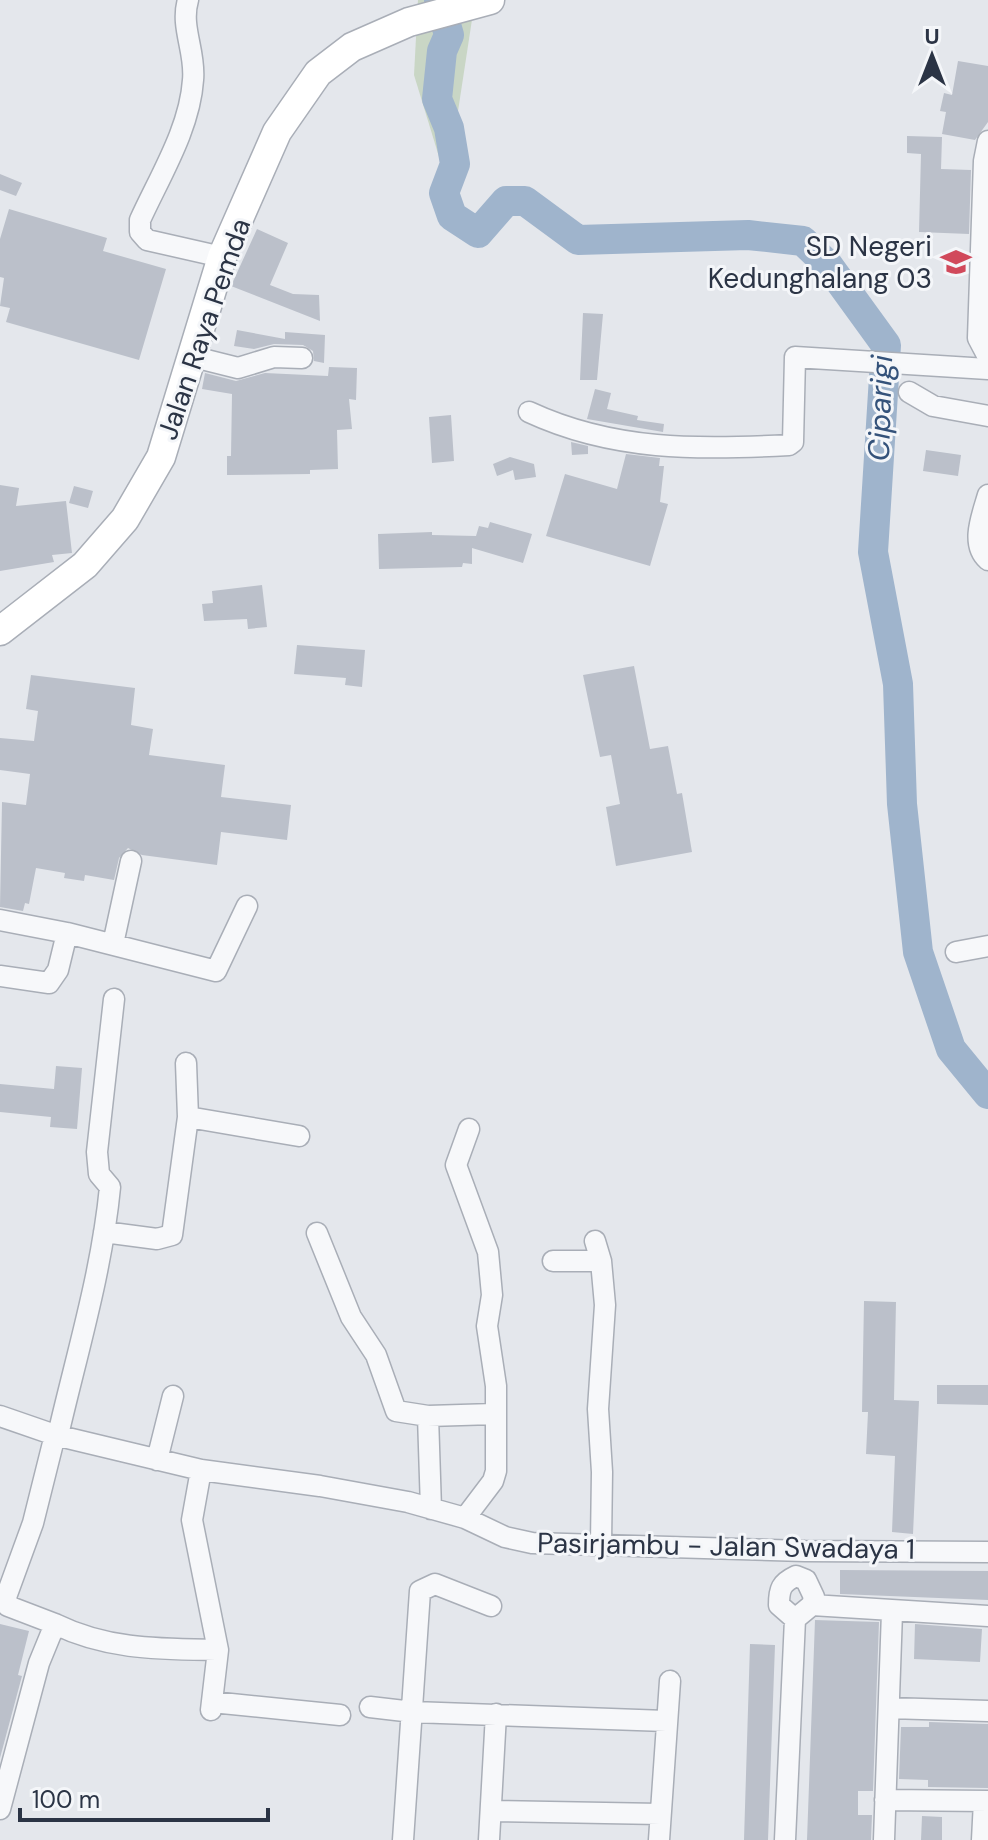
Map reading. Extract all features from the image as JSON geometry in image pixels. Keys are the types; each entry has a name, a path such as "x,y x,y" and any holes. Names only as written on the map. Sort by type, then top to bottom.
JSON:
{"main road":[{"name":"Jalan Raya Pemda","path":"0,631 85,565 125,519 161,457 222,257 277,132 318,73 352,47 409,22 487,1"}],"street":[{"path":"188,0 184,14 194,81 181,129 140,220 140,232 147,240 222,257"},
{"path":"988,141 978,338 988,357"},
{"path":"190,356 238,368 274,357 302,358"},
{"path":"529,412 561,426 641,446 718,449 789,445 793,442 793,359 799,356 988,369"},
{"path":"909,392 933,406 988,416"},
{"path":"988,495 978,538 980,550 988,560"},
{"path":"113,944 131,861"},
{"path":"0,920 67,933 216,971 247,906"},
{"path":"0,976 49,983 58,970 67,933"},
{"path":"956,952 988,946"},
{"path":"114,999 97,1152 99,1174 110,1187 104,1232 33,1523 3,1596 8,1606 84,1638 113,1645 218,1650"},
{"path":"104,1232 157,1239 172,1235 188,1117 186,1063"},
{"path":"188,1117 299,1136"},
{"path":"465,1518 493,1481 496,1471 496,1386 487,1326 492,1295 488,1252 456,1165 469,1129"},
{"path":"317,1233 351,1317 376,1355 394,1409 402,1414 428,1416 494,1414"},
{"path":"553,1261 598,1251 605,1305 598,1409 602,1472 601,1543"},
{"path":"157,1460 173,1396"},
{"name":"Pasirjambu - Jalan Swadaya 1","path":"0,1416 56,1435 201,1470 320,1486 431,1509 465,1518 505,1537 532,1543 805,1551 988,1552"},
{"path":"428,1416 431,1509"},
{"path":"201,1470 193,1532 210,1595 218,1650 211,1706 340,1715"},
{"path":"795,1619 779,1605 783,1583 796,1576 806,1580 813,1592 812,1605"},
{"path":"403,1840 421,1589 435,1584 491,1606"},
{"path":"785,1840 795,1619 812,1605 988,1616"},
{"path":"884,1840 892,1612"},
{"path":"0,1809 39,1663 55,1624"},
{"path":"659,1840 670,1681"},
{"path":"370,1707 413,1712 666,1721"},
{"path":"889,1708 988,1711"},
{"path":"489,1840 496,1714"},
{"path":"885,1800 986,1801 982,1840"},
{"path":"491,1811 660,1814"}],"green space":[{"path":"418,0 475,0 447,183 414,75"}],"building":[{"path":"958,61 988,66 988,122 975,140 942,134 946,112 940,111 944,93 952,95"},
{"path":"907,136 942,137 941,169 971,170 969,234 919,232 921,154 907,153"},
{"path":"0,174 22,183 16,196 0,190"},
{"path":"9,209 107,238 103,251 166,269 139,360 6,322 10,308 0,306 4,278 0,277 0,239"},
{"path":"257,229 288,243 270,285 293,294 319,295 320,321 231,286"},
{"path":"583,313 603,314 597,380 580,380"},
{"path":"237,330 285,339 285,332 325,335 324,363 314,361 313,351 303,345 274,344 254,349 234,346"},
{"path":"329,367 357,368 356,400 349,399 352,429 337,430 338,469 310,470 310,474 227,475 227,456 231,456 232,394 202,389 205,373 236,381 265,373 328,376"},
{"path":"595,389 611,393 607,409 638,416 637,420 664,424 663,432 587,419"},
{"path":"451,415 454,461 432,463 429,417"},
{"path":"571,442 588,446 588,454 572,455"},
{"path":"926,450 961,455 958,476 923,471"},
{"path":"626,454 660,458 659,466 664,466 660,502 668,504 650,566 546,536 565,474 617,489"},
{"path":"510,457 534,464 536,477 515,480 513,470 497,476 493,464"},
{"path":"0,485 19,488 16,506 66,501 72,553 52,555 54,562 0,571"},
{"path":"74,486 93,491 88,508 69,503"},
{"path":"490,522 532,534 523,563 472,548 472,564 463,563 462,567 379,569 378,534 432,532 432,535 476,536 479,526 488,528"},
{"path":"262,585 267,627 248,629 247,619 204,621 202,604 213,603 212,591"},
{"path":"297,645 365,650 362,687 345,685 346,678 294,674"},
{"path":"634,666 650,749 668,746 677,794 682,793 692,852 616,866 606,807 620,804 611,755 600,757 583,675"},
{"path":"31,675 135,688 131,725 153,729 149,755 225,765 221,797 291,805 287,840 221,832 217,865 142,855 128,848 119,858 114,880 85,875 84,881 64,878 65,873 36,868 29,904 25,903 23,911 0,907 2,802 26,805 30,774 0,770 0,738 34,741 38,711 26,709"},
{"path":"56,1066 82,1068 77,1129 50,1127 51,1117 0,1112 0,1084 54,1089"},
{"path":"864,1301 896,1302 894,1400 919,1401 913,1534 892,1532 895,1456 866,1454 868,1412 862,1412"},
{"path":"937,1385 988,1385 988,1405 937,1404"},
{"path":"840,1570 988,1571 988,1600 840,1594"},
{"path":"815,1620 879,1622 873,1791 858,1791 858,1815 872,1815 871,1840 807,1840"},
{"path":"0,1624 29,1631 18,1675 22,1676 0,1758"},
{"path":"915,1624 982,1629 980,1662 914,1659"},
{"path":"750,1644 775,1645 768,1840 744,1840"},
{"path":"929,1722 988,1724 988,1788 928,1787 928,1780 899,1779 901,1727 929,1727"},
{"path":"922,1816 942,1817 942,1840 921,1840"}],"waterway":[{"name":"Ciparigi","path":"439,0 449,35 442,51 437,99 449,128 455,164 444,193 452,216 478,233 506,201 525,201 578,240 748,235 803,241 828,265 886,345 873,552 898,684 902,804 918,952 951,1049 988,1094"}],"place":[{"name":"SD Negeri Kedunghalang 03","path":"956,262"}]}
